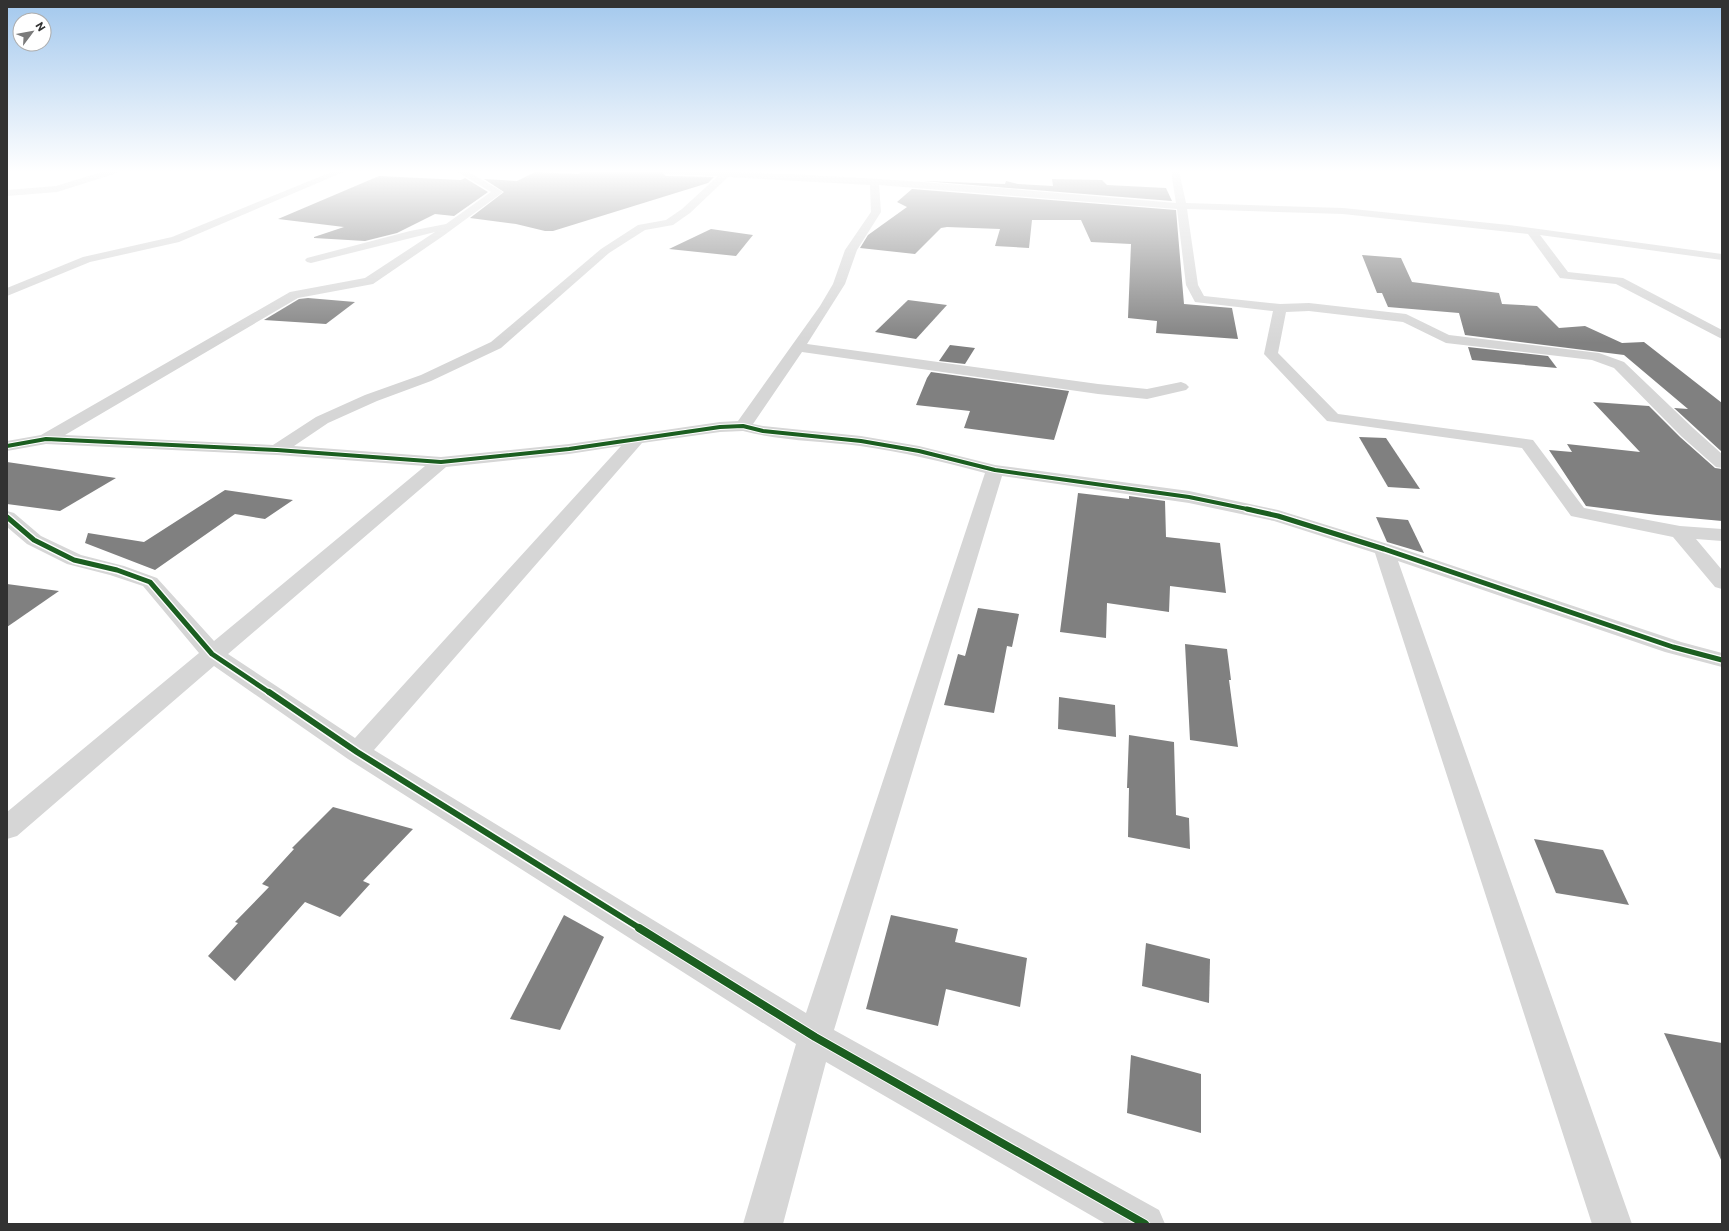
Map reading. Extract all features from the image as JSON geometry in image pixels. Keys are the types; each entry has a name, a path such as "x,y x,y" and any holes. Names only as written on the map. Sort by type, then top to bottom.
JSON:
{"street":[{"path":"7,292 87,259 175,240 203,228"},
{"path":"311,260 352,251 404,234 433,228"},
{"path":"46,439 294,295 370,281 446,228"},
{"path":"278,450 322,420 371,398 426,378 496,345 605,251 640,228"},
{"path":"743,426 799,347 839,284 850,250 864,228"},
{"path":"1185,228 1192,285 1198,299 1280,308 1309,307 1406,318 1446,339 1594,356 1619,365 1687,432 1722,463"},
{"path":"1508,228 1722,257"},
{"path":"1531,231 1564,275 1620,281 1722,335"},
{"path":"1280,308 1271,354 1295,377 1333,418 1528,444 1578,512 1680,532 1722,535"},
{"path":"799,347 1098,389 1147,394 1181,387"},
{"path":"7,446 46,439 278,450 441,462 569,449 720,427 743,426 763,431 861,441 918,451 994,470 1189,497 1278,516 1384,549 1673,647 1722,660"},
{"path":"357,752 637,439"},
{"path":"7,828 441,462"},
{"path":"763,1224 815,1037 994,470"},
{"path":"7,517 34,540 74,560 117,570 150,582 212,654 357,752 815,1037 1145,1224"},
{"path":"1680,532 1722,583"},
{"path":"1384,549 1612,1224"}],"building":[{"path":"340,228 406,228 397,233 365,241 314,237"},
{"path":"534,228 561,228 553,231"},
{"path":"877,228 941,228 915,254 860,248 868,235"},
{"path":"985,228 1031,228 1029,248 995,246 1000,229"},
{"path":"1085,228 1178,228 1184,304 1232,308 1238,339 1156,333 1157,321 1128,318 1131,244 1091,242"},
{"path":"711,229 753,235 736,256 669,249"},
{"path":"1362,255 1401,258 1412,282 1499,293 1502,304 1537,306 1559,328 1585,326 1622,343 1644,342 1722,403 1722,452 1674,408 1688,409 1624,355 1465,335 1459,313 1388,307 1382,293 1377,293"},
{"path":"308,298 355,302 326,324 264,320 299,299"},
{"path":"908,300 947,305 916,339 875,332"},
{"path":"950,345 975,348 965,364 939,361"},
{"path":"1468,347 1548,356 1557,368 1472,360"},
{"path":"931,372 1069,391 1054,440 964,428 970,411 916,405"},
{"path":"1593,402 1649,406 1680,437 1715,468 1722,469 1722,521 1586,506 1549,450 1572,452 1567,444 1640,452"},
{"path":"1359,437 1386,438 1420,489 1388,487"},
{"path":"7,462 116,478 60,511 7,504"},
{"path":"225,490 293,500 265,519 235,514 155,570 85,543 88,533 144,542"},
{"path":"1078,493 1129,499 1129,496 1165,501 1166,537 1220,543 1226,593 1170,586 1169,612 1107,603 1106,638 1060,632"},
{"path":"1376,517 1408,520 1424,553 1387,542"},
{"path":"7,584 59,591 7,627"},
{"path":"978,608 1019,614 1012,647 1007,646 994,713 944,705 958,654 965,656"},
{"path":"1185,644 1227,649 1231,680 1229,680 1238,747 1190,740"},
{"path":"1059,697 1115,705 1116,737 1058,729"},
{"path":"1129,735 1174,742 1176,815 1189,818 1190,849 1128,837 1129,788 1127,788"},
{"path":"333,807 413,829 363,881 370,884 340,917 305,902 235,981 208,956 238,923 235,922 269,887 262,884 294,849 292,848"},
{"path":"1534,839 1603,850 1629,905 1556,893"},
{"path":"564,915 604,937 560,1030 510,1019"},
{"path":"891,915 958,929 955,942 1027,958 1020,1007 946,989 938,1026 866,1009"},
{"path":"1146,943 1210,959 1209,1003 1142,986"},
{"path":"1664,1033 1722,1043 1722,1162"},
{"path":"1131,1055 1201,1074 1201,1133 1127,1113"}],"cycle path":[{"path":"7,446 46,439 277,450 441,462 569,449 720,427 743,426 763,431 861,441 919,451 995,470 1189,497 1278,516 1384,549 1673,647 1722,660"},
{"path":"7,517 34,540 74,560 117,570 150,582 212,654 357,752 815,1037 1145,1224"}]}
